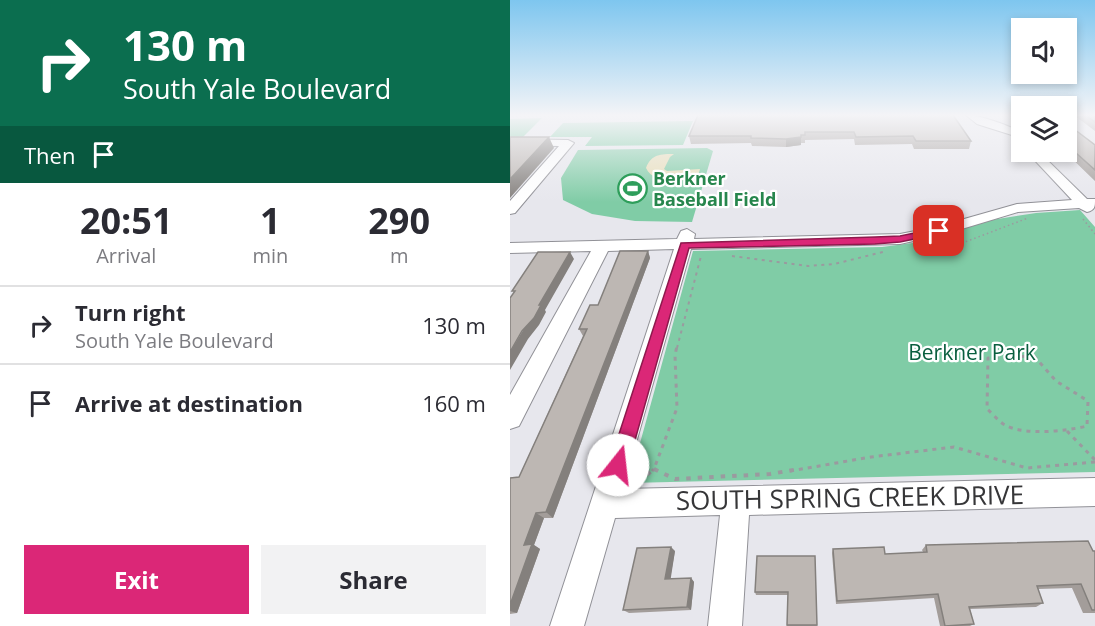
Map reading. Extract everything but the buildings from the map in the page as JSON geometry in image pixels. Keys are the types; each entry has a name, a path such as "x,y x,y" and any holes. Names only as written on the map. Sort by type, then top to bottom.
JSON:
{"street":[{"path":"510,210 567,144"},
{"path":"1044,162 1086,201"},
{"path":"1053,162 1086,201 1095,217"},
{"path":"518,243 875,241 918,235 1008,200 1086,201"},
{"path":"518,243 602,246 700,242"},
{"path":"567,626 604,504 700,242"},
{"path":"510,263 518,243"},
{"path":"510,418 602,246"},
{"name":"SOUTH SPRING CREEK DRIVE","path":"604,504 1095,492"},
{"path":"725,626 736,501"}],"path":[{"path":"1086,201 1095,234"},
{"path":"918,235 965,242 1032,216"},
{"path":"700,242 675,355 677,408 654,469 675,479 770,474 871,457 954,447 1027,468 1095,461"},
{"path":"730,255 774,264 805,266 832,264 890,251"},
{"path":"1067,430 1087,426 1088,400 1056,381 1034,356 988,358 987,410 1006,426 1032,431 1067,430 1095,461"}],"green space":[{"path":"586,144 683,144 683,145 585,146"},
{"name":"Berkner Baseball Field","path":"707,148 713,151 692,222 635,221 592,214 563,200 561,178 578,150"},
{"name":"Berkner Park","path":"1080,210 1095,227 1095,472 629,483 693,251 882,247 920,242 991,220 1036,213"}],"sand":[{"path":"674,154 664,169 667,171 700,169 697,178 676,181 662,179 655,177 646,168 654,157"}],"place":[{"name":"Berkner Baseball Field","path":"632,189"}],"route":[{"path":"618,465 685,245 875,241 900,239 939,231"}]}
